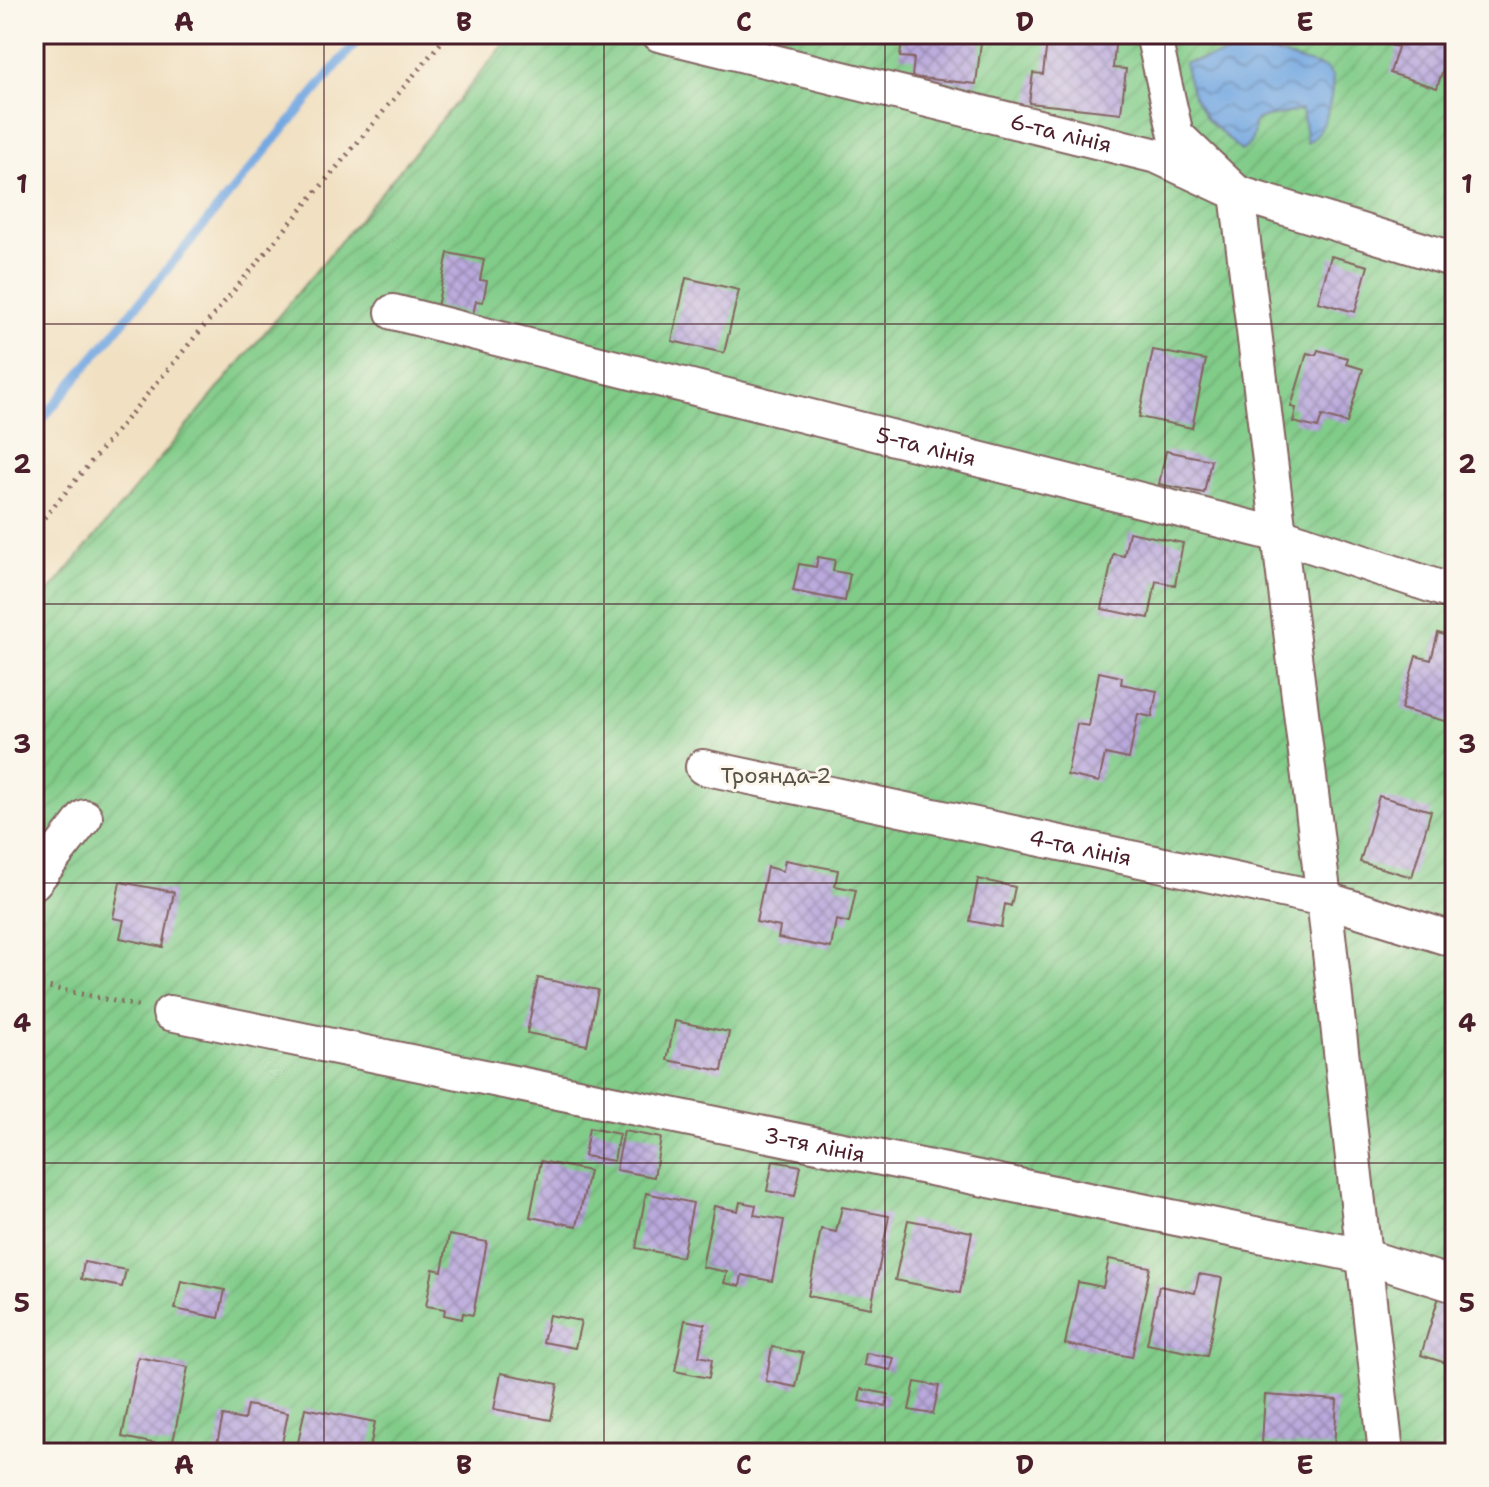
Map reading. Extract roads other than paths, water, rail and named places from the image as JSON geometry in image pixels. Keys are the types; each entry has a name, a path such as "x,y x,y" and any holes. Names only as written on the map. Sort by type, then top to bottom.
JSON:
{"street":[{"name":"6-та лінія","path":"659,34 1157,156 1237,193 1455,260"},
{"path":"1153,34 1176,135 1237,193 1324,899 1386,1453"},
{"name":"5-та лінія","path":"393,312 1280,535 1455,593"},
{"name":"4-та лінія","path":"703,767 1324,899 1455,940"},
{"path":"34,882 85,817"},
{"name":"3-тя лінія","path":"170,1013 1363,1256 1455,1285"}],"water":[{"path":"1247,45 1326,68 1333,77 1324,123 1307,143 1302,110 1258,119 1254,123 1250,143 1241,151 1207,119 1193,96 1184,63 1237,52"}],"waterway":[{"path":"34,429 363,34"}],"park label":[{"name":"Троянда-2","path":"776,775"}]}
